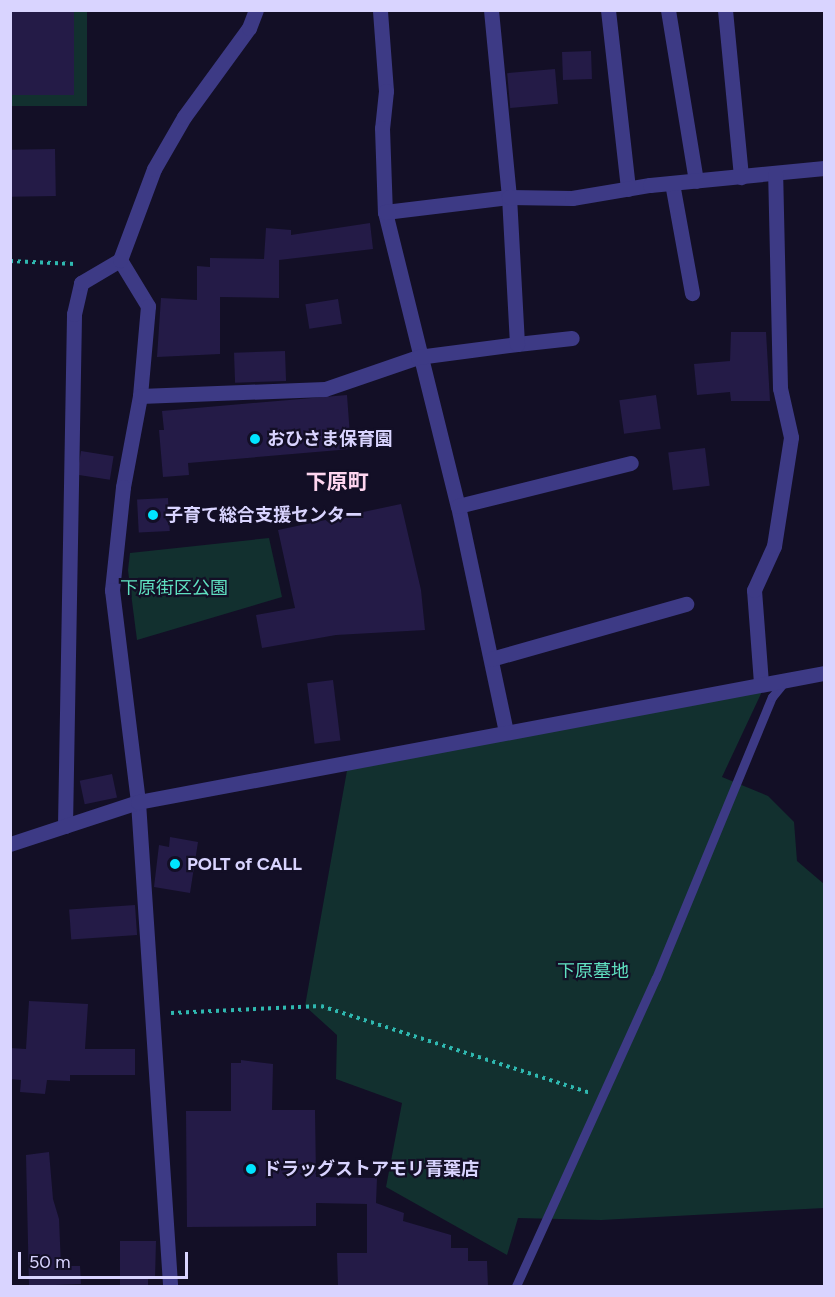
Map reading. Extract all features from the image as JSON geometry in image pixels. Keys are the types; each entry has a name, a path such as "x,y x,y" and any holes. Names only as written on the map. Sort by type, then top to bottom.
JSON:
{"street":[{"path":"64,826 74,314 81,283 97,271 120,260 154,169 184,117 249,28 256,10"},
{"path":"491,10 509,197 517,344"},
{"path":"608,10 628,189"},
{"path":"668,10 696,181"},
{"path":"725,10 741,177"},
{"path":"380,11 386,91 382,128 385,212 418,357 458,506 507,732"},
{"path":"385,212 509,197 572,198 672,183 825,168"},
{"path":"761,683 754,590 774,546 791,437 780,388 775,174"},
{"path":"672,183 692,293"},
{"path":"120,260 148,306 140,396 123,487 112,590 138,802 170,1287"},
{"path":"140,396 325,389 418,357 572,338"},
{"path":"458,506 631,463"},
{"path":"491,659 686,604"},
{"path":"10,844 138,802 761,683 825,673"}],"lane":[{"path":"516,1287 656,978 772,697 786,679"}],"path":[{"path":"10,261 64,261 97,271"},
{"path":"152,1014 321,1006 602,1097"}],"green space":[{"path":"10,11 87,11 87,106 10,106"},
{"name":"下原街区公園","path":"269,538 282,597 137,640 128,570 130,553"},
{"name":"下原墓地","path":"765,685 722,777 768,796 794,822 797,861 824,884 824,1208 601,1220 518,1218 507,1255 386,1187 402,1103 336,1079 337,1035 305,1006 348,765"}],"building":[{"path":"10,10 74,10 74,95 10,95"},
{"path":"591,51 592,79 563,80 562,52"},
{"path":"555,69 558,104 510,108 507,73"},
{"path":"55,149 56,196 11,197 10,150"},
{"path":"370,223 373,249 279,260 279,298 220,297 220,354 157,357 161,298 197,300 197,266 210,267 210,258 264,259 266,228 291,230 291,235"},
{"path":"338,299 342,324 309,329 305,304"},
{"path":"731,332 766,332 770,401 731,401 730,392 697,395 694,364 730,361"},
{"path":"285,351 286,381 235,383 234,353"},
{"name":"おひさま保育園","path":"347,395 351,449 188,463 189,475 163,477 159,430 164,430 162,411"},
{"path":"656,395 661,429 624,434 619,400"},
{"path":"705,448 710,486 673,490 668,453"},
{"path":"81,451 114,456 110,480 77,475"},
{"name":"子育て総合支援センター","path":"168,498 170,531 139,533 137,500"},
{"path":"401,504 421,590 425,630 336,635 262,648 256,615 295,608 278,530"},
{"path":"333,680 340,741 315,744 307,683"},
{"path":"112,774 117,797 85,804 80,781"},
{"name":"POLT of CALL","path":"170,837 198,842 190,893 154,887 159,845 169,847"},
{"path":"135,905 137,935 71,940 69,910"},
{"path":"29,1001 88,1004 85,1049 135,1049 135,1075 70,1075 70,1081 47,1080 45,1094 20,1092 21,1080 10,1079 10,1048 26,1049"},
{"path":"241,1060 273,1064 272,1110 315,1110 316,1177 377,1178 376,1203 404,1213 403,1221 451,1235 451,1248 468,1248 468,1261 487,1261 488,1287 338,1287 337,1253 367,1253 367,1204 316,1203 316,1226 187,1227 186,1111 231,1111 231,1063 241,1063"},
{"path":"49,1152 53,1199 59,1219 61,1266 80,1266 81,1284 29,1286 26,1155"},
{"path":"120,1241 156,1241 155,1279 148,1279 148,1287 120,1287"}],"place":[{"name":"おひさま保育園","path":"255,439"},
{"name":"子育て総合支援センター","path":"153,515"},
{"name":"POLT of CALL","path":"175,864"},
{"name":"ドラッグストアモリ青葉店","path":"251,1169"}],"district":[{"name":"下原町","path":"337,482"}]}
